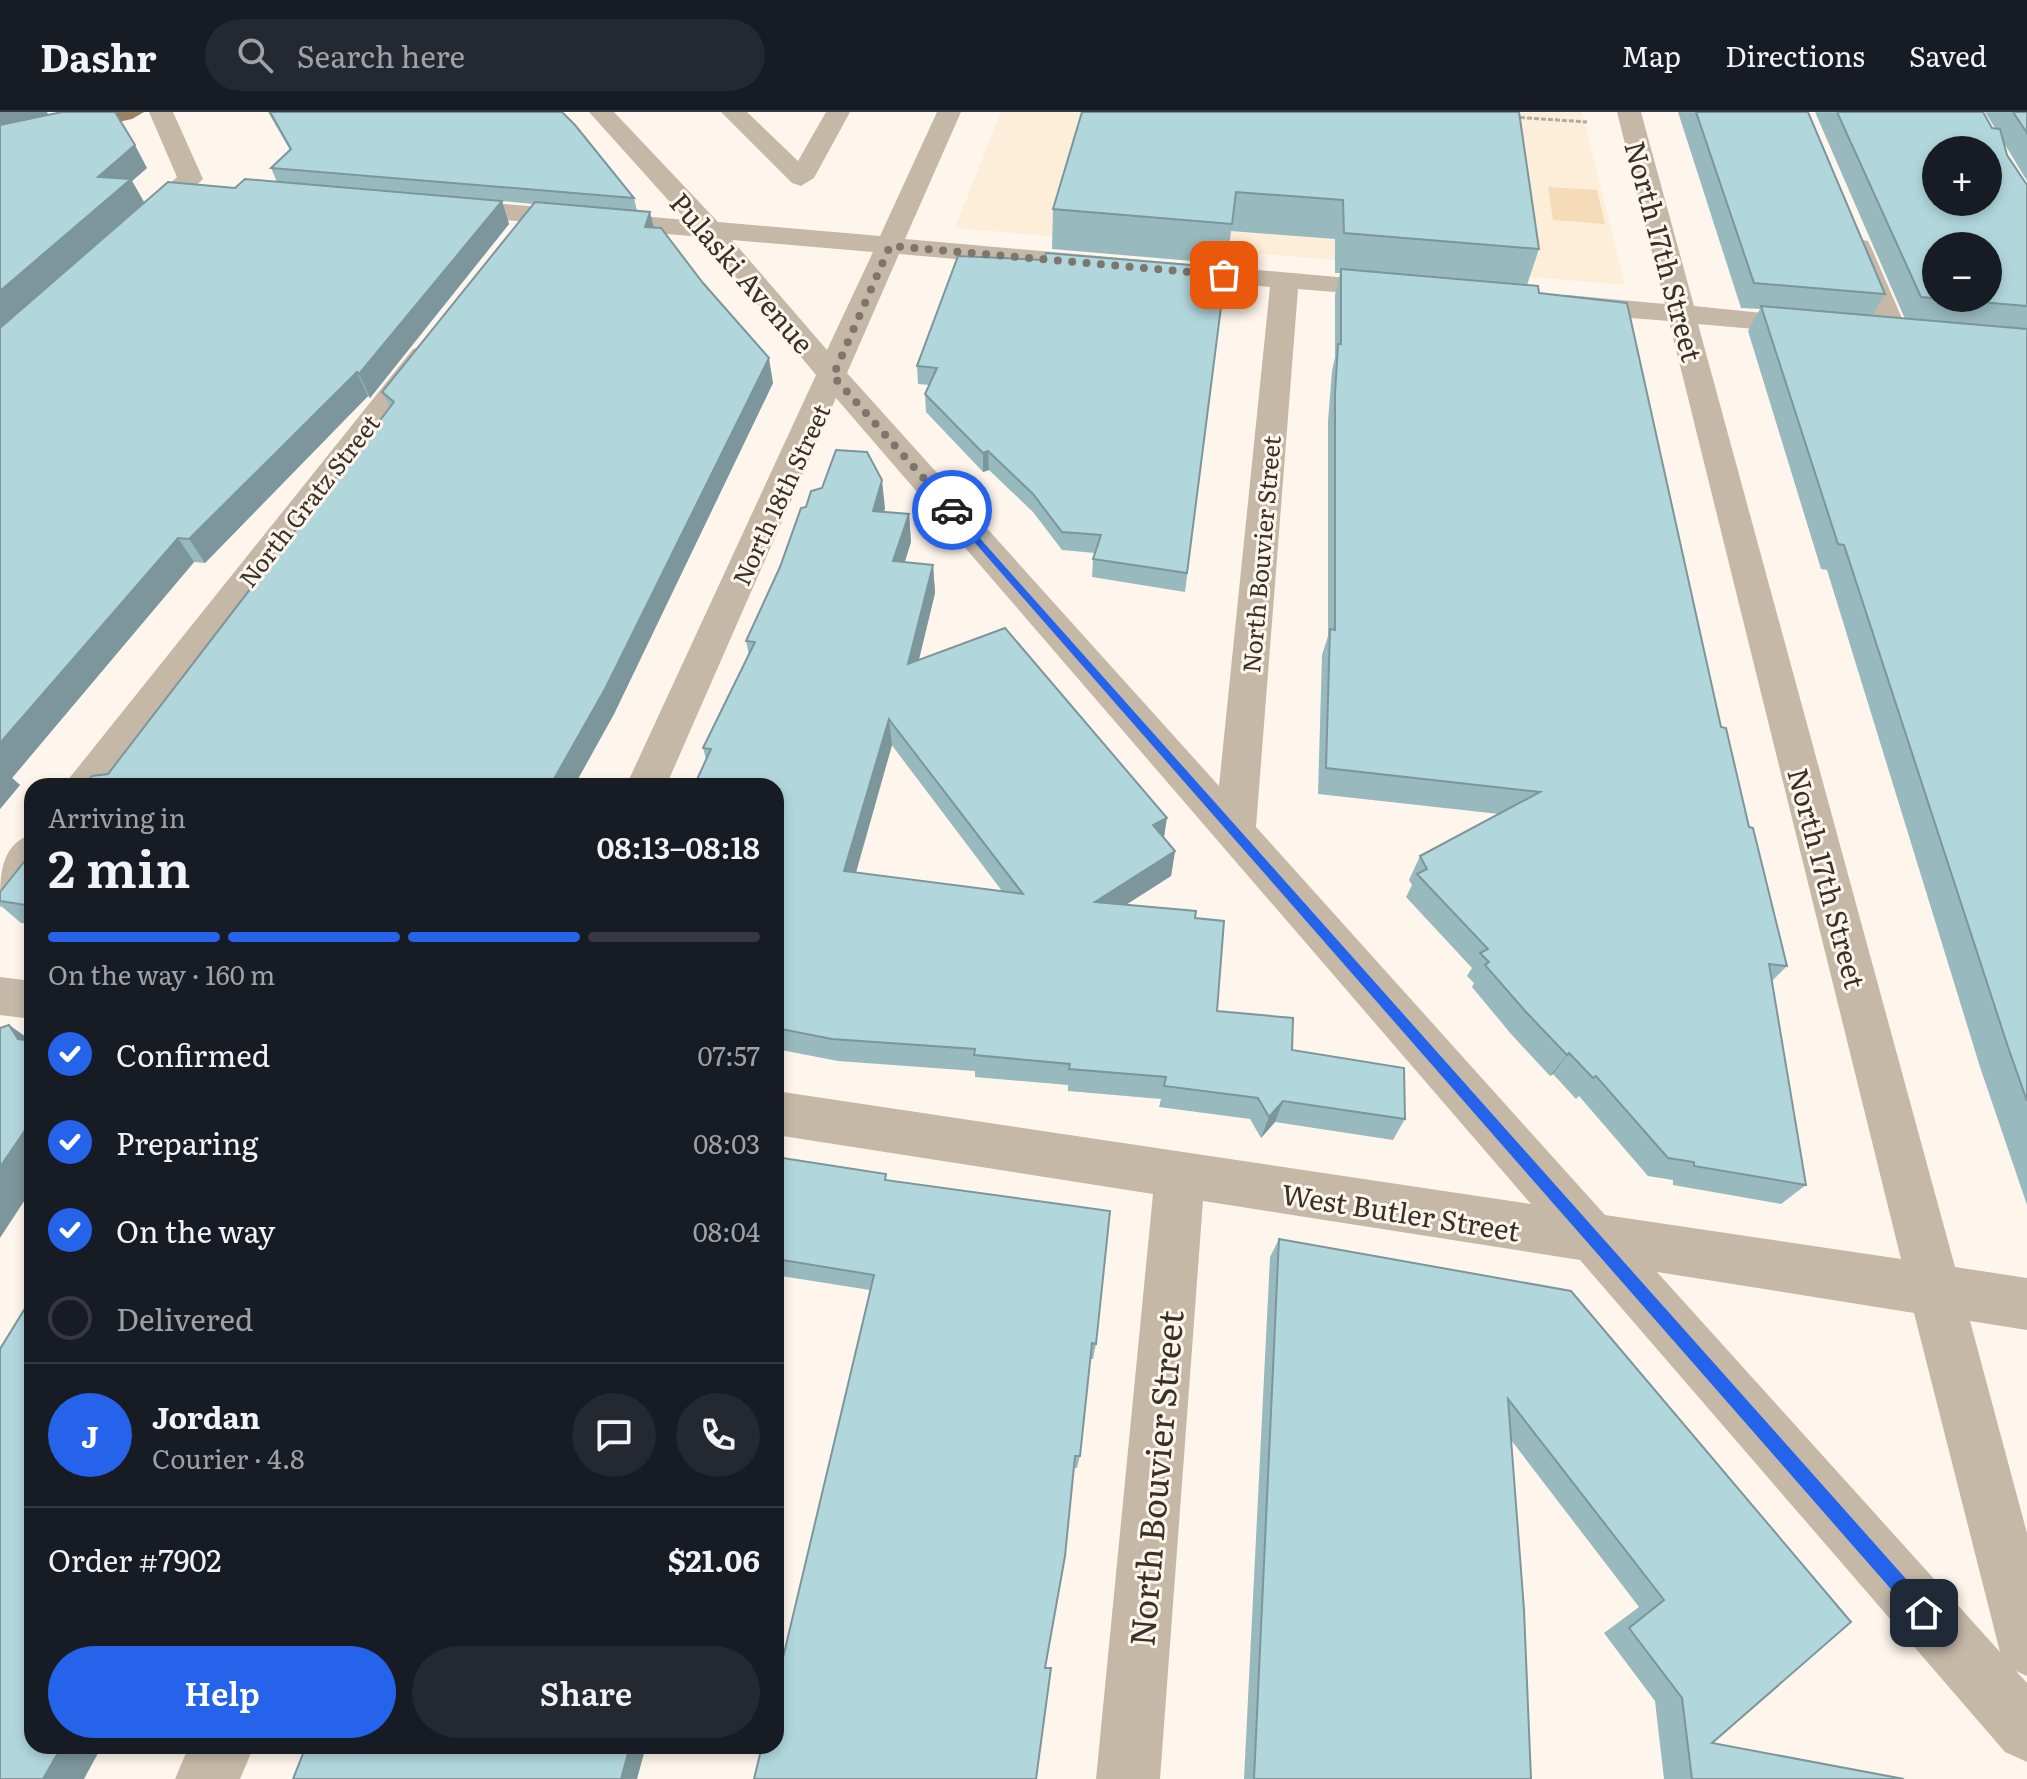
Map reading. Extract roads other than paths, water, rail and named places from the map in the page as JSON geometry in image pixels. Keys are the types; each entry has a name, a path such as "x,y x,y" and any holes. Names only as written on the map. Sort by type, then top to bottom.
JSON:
{"main road":[{"path":"0,140 64,119 132,112"}],"street":[{"path":"116,246 185,185 190,174 161,112"},
{"name":"Pulaski Avenue","path":"601,112 710,230 833,376 2027,1730"},
{"path":"733,112 801,178 838,112"},
{"name":"North 18th Street","path":"650,778 833,376 949,112"},
{"name":"North 17th Street","path":"1631,118 2027,1645"},
{"path":"185,185 217,188"},
{"path":"423,205 524,227 710,230 1427,292"},
{"path":"1851,229 1893,332"},
{"name":"North Bouvier Street","path":"1235,829 1285,280"},
{"path":"1539,302 1833,327"},
{"name":"North Gratz Street","path":"89,778 446,327"},
{"path":"1863,330 1923,335"},
{"path":"0,890 24,860"},
{"path":"0,996 24,999"},
{"name":"West Butler Street","path":"784,1114 1596,1241 2027,1304"},
{"name":"North Bouvier Street","path":"1128,1779 1180,1176"},
{"path":"207,1779 218,1754"}]}
